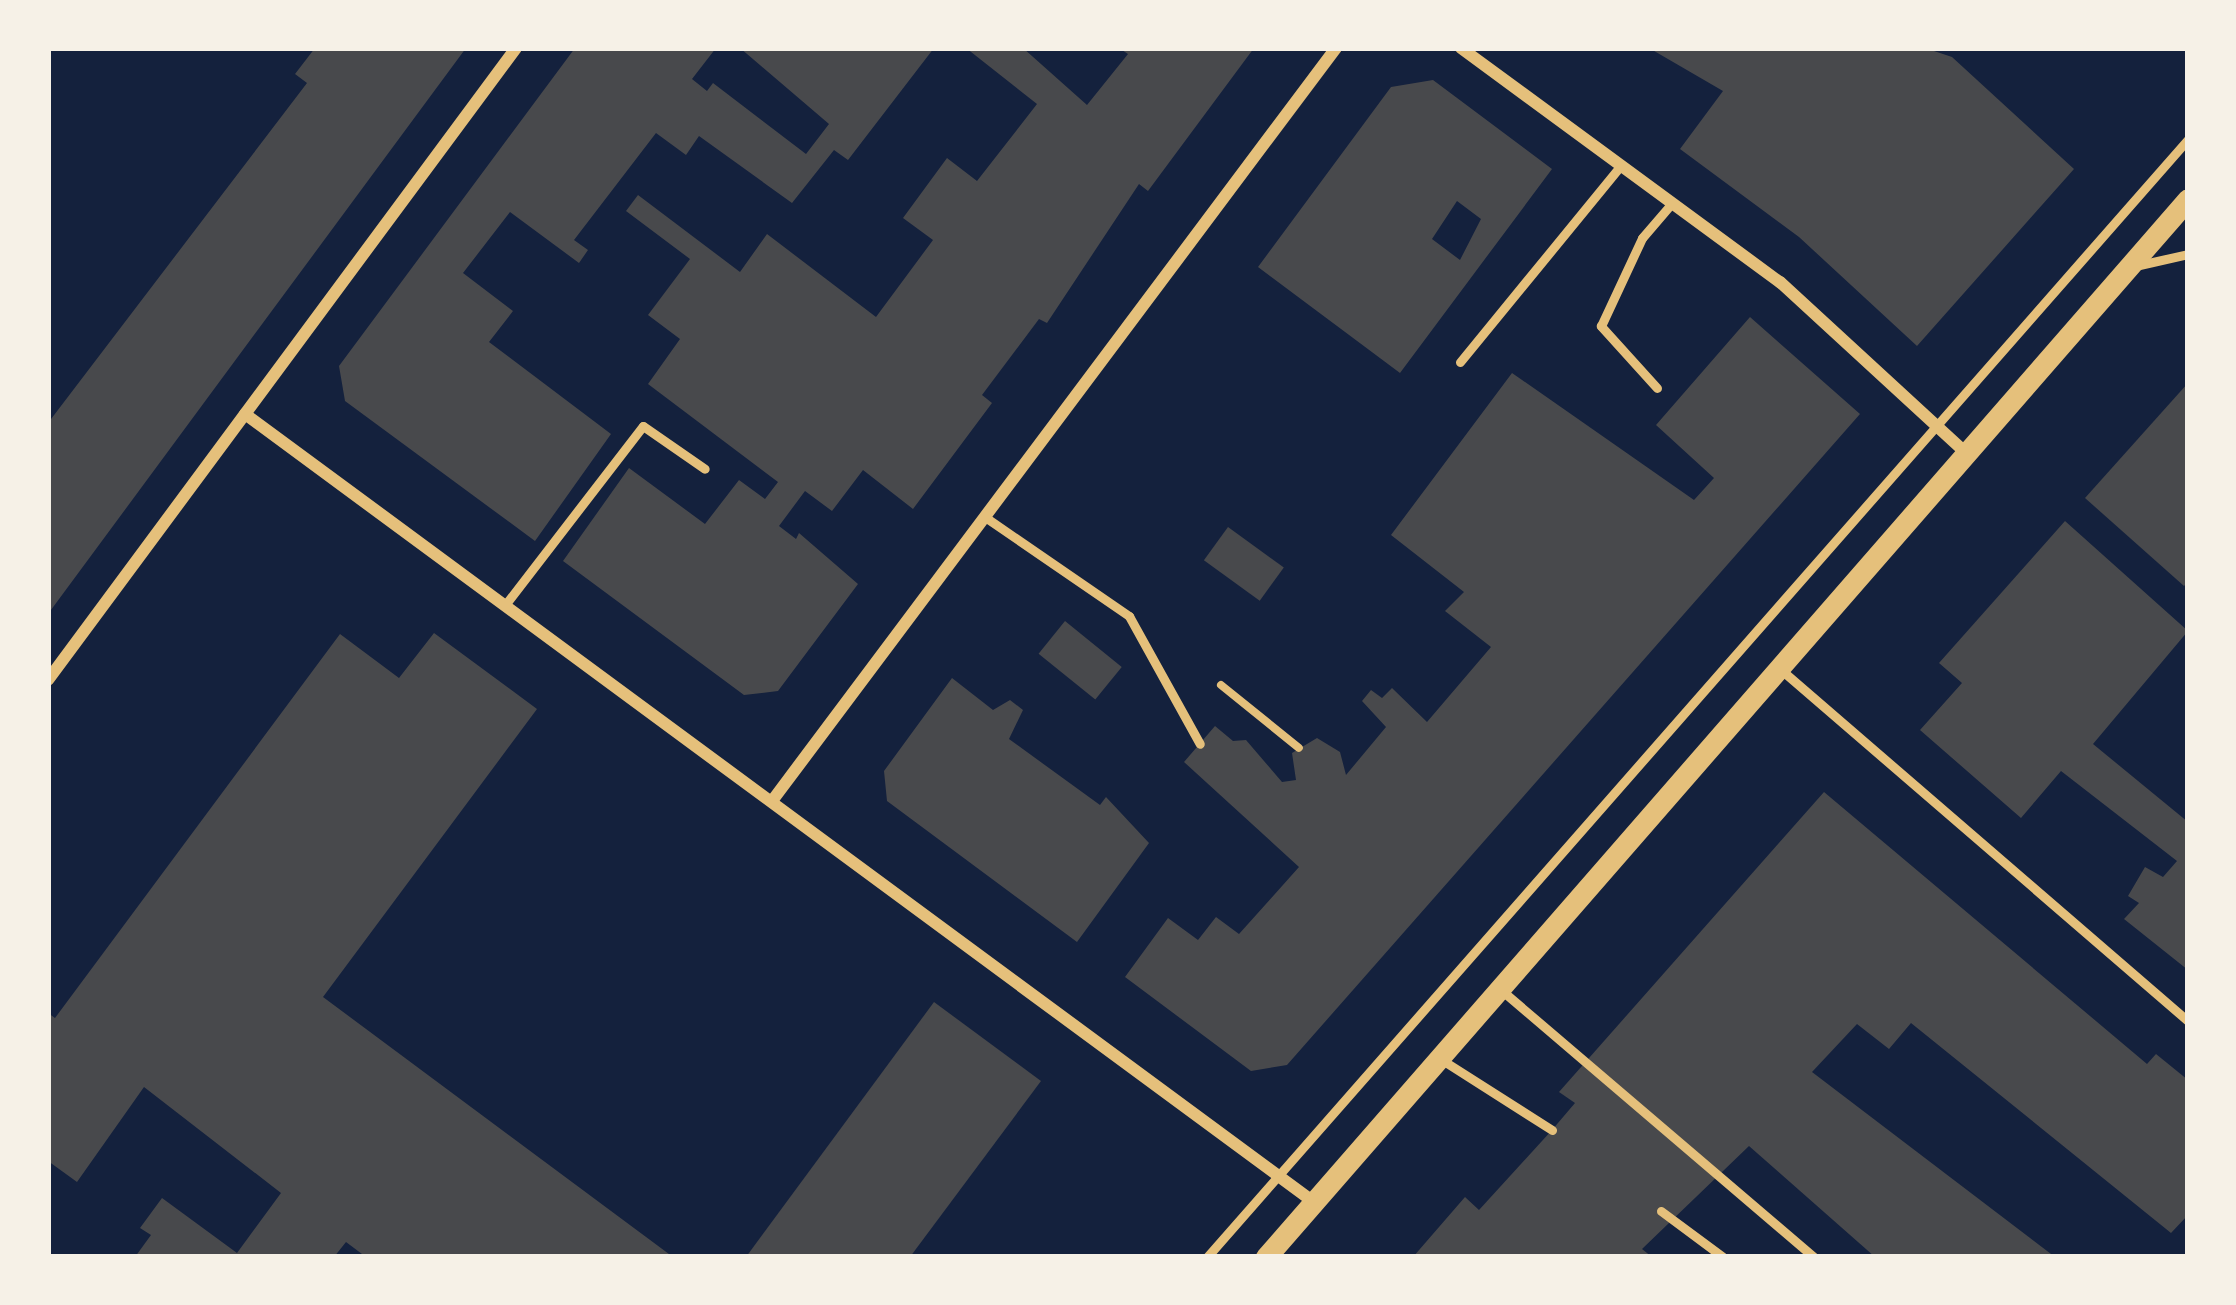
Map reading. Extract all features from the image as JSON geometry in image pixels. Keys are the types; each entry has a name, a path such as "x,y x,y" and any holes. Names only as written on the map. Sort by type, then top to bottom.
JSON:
{"street":[{"path":"48,680 516,48"},
{"path":"772,801 1336,48"},
{"path":"1461,48 1780,282 1967,454"},
{"path":"1266,1257 2188,200"},
{"path":"244,415 1314,1202"}],"lane":[{"path":"1207,1257 2188,139"},
{"path":"1460,362 1621,165"},
{"path":"1657,388 1601,326 1642,238 1672,203"},
{"path":"2129,267 2188,254"},
{"path":"505,605 643,426 705,470"},
{"path":"985,517 1129,616 1200,744"},
{"path":"1779,668 2188,1021"},
{"path":"1500,989 1814,1257"},
{"path":"1438,1058 1552,1130"},
{"path":"1661,1211 1723,1257"}],"building":[{"path":"315,48 466,48 48,614 48,423 307,83 295,74"},
{"path":"575,48 716,48 692,79 707,91 713,83 806,154 829,124 740,48 934,48 848,160 834,150 792,203 699,136 686,155 656,133 574,240 588,250 579,263 510,212 463,273 513,311 489,342 611,434 535,541 345,401 339,366"},
{"path":"966,48 1023,48 1087,105 1128,54 1119,48 1254,48 1148,191 1139,184 1047,323 1039,319 982,395 992,403 913,509 863,470 832,511 805,491 779,526 796,539 799,533 858,584 778,691 744,695 563,561 629,468 705,524 739,480 765,499 778,482 648,384 680,339 648,315 690,259 626,211 638,195 740,272 767,234 876,317 933,240 903,218 947,158 977,181 1037,104"},
{"path":"1649,48 1925,48 1952,57 2074,169 1917,346 1799,237 1680,149 1723,91"},
{"path":"1433,80 1552,169 1400,373 1258,267 1391,87","holes":["1457,201 1481,219 1460,260 1432,239"]},
{"path":"1750,317 1860,414 1287,1065 1251,1071 1125,977 1168,918 1198,940 1216,917 1239,934 1299,867 1184,762 1215,726 1233,741 1246,740 1282,782 1296,780 1292,753 1317,738 1340,752 1346,775 1386,727 1362,701 1371,690 1382,698 1392,688 1427,722 1491,647 1445,611 1464,592 1391,535 1512,373 1694,500 1714,478 1656,425"},
{"path":"2188,383 2188,582 2184,586 2085,498"},
{"path":"2065,521 2188,631 2093,744 2188,822 2188,970 2124,919 2139,903 2128,896 2145,867 2163,877 2177,861 2061,771 2021,818 1920,730 1962,683 1939,663"},
{"path":"1228,527 1284,568 1260,601 1204,560"},
{"path":"1065,621 1122,667 1095,700 1039,654"},
{"path":"434,633 537,709 323,997 673,1257 366,1257 346,1242 334,1257 135,1257 151,1235 140,1228 162,1198 237,1253 281,1193 144,1087 77,1182 48,1161 48,1013 55,1018 340,634 399,678"},
{"path":"952,678 993,710 1010,700 1023,710 1009,739 1100,805 1106,797 1149,843 1077,942 887,801 884,771"},
{"path":"1824,792 2147,1064 2156,1054 2188,1080 2188,1215 2171,1233 1911,1023 1889,1049 1857,1024 1812,1072 2055,1257 1875,1257 1749,1146 1642,1249 1652,1257 1413,1257 1465,1197 1479,1210 1552,1130 1575,1103 1559,1092"},
{"path":"934,1002 1041,1081 910,1257 746,1257"}]}
